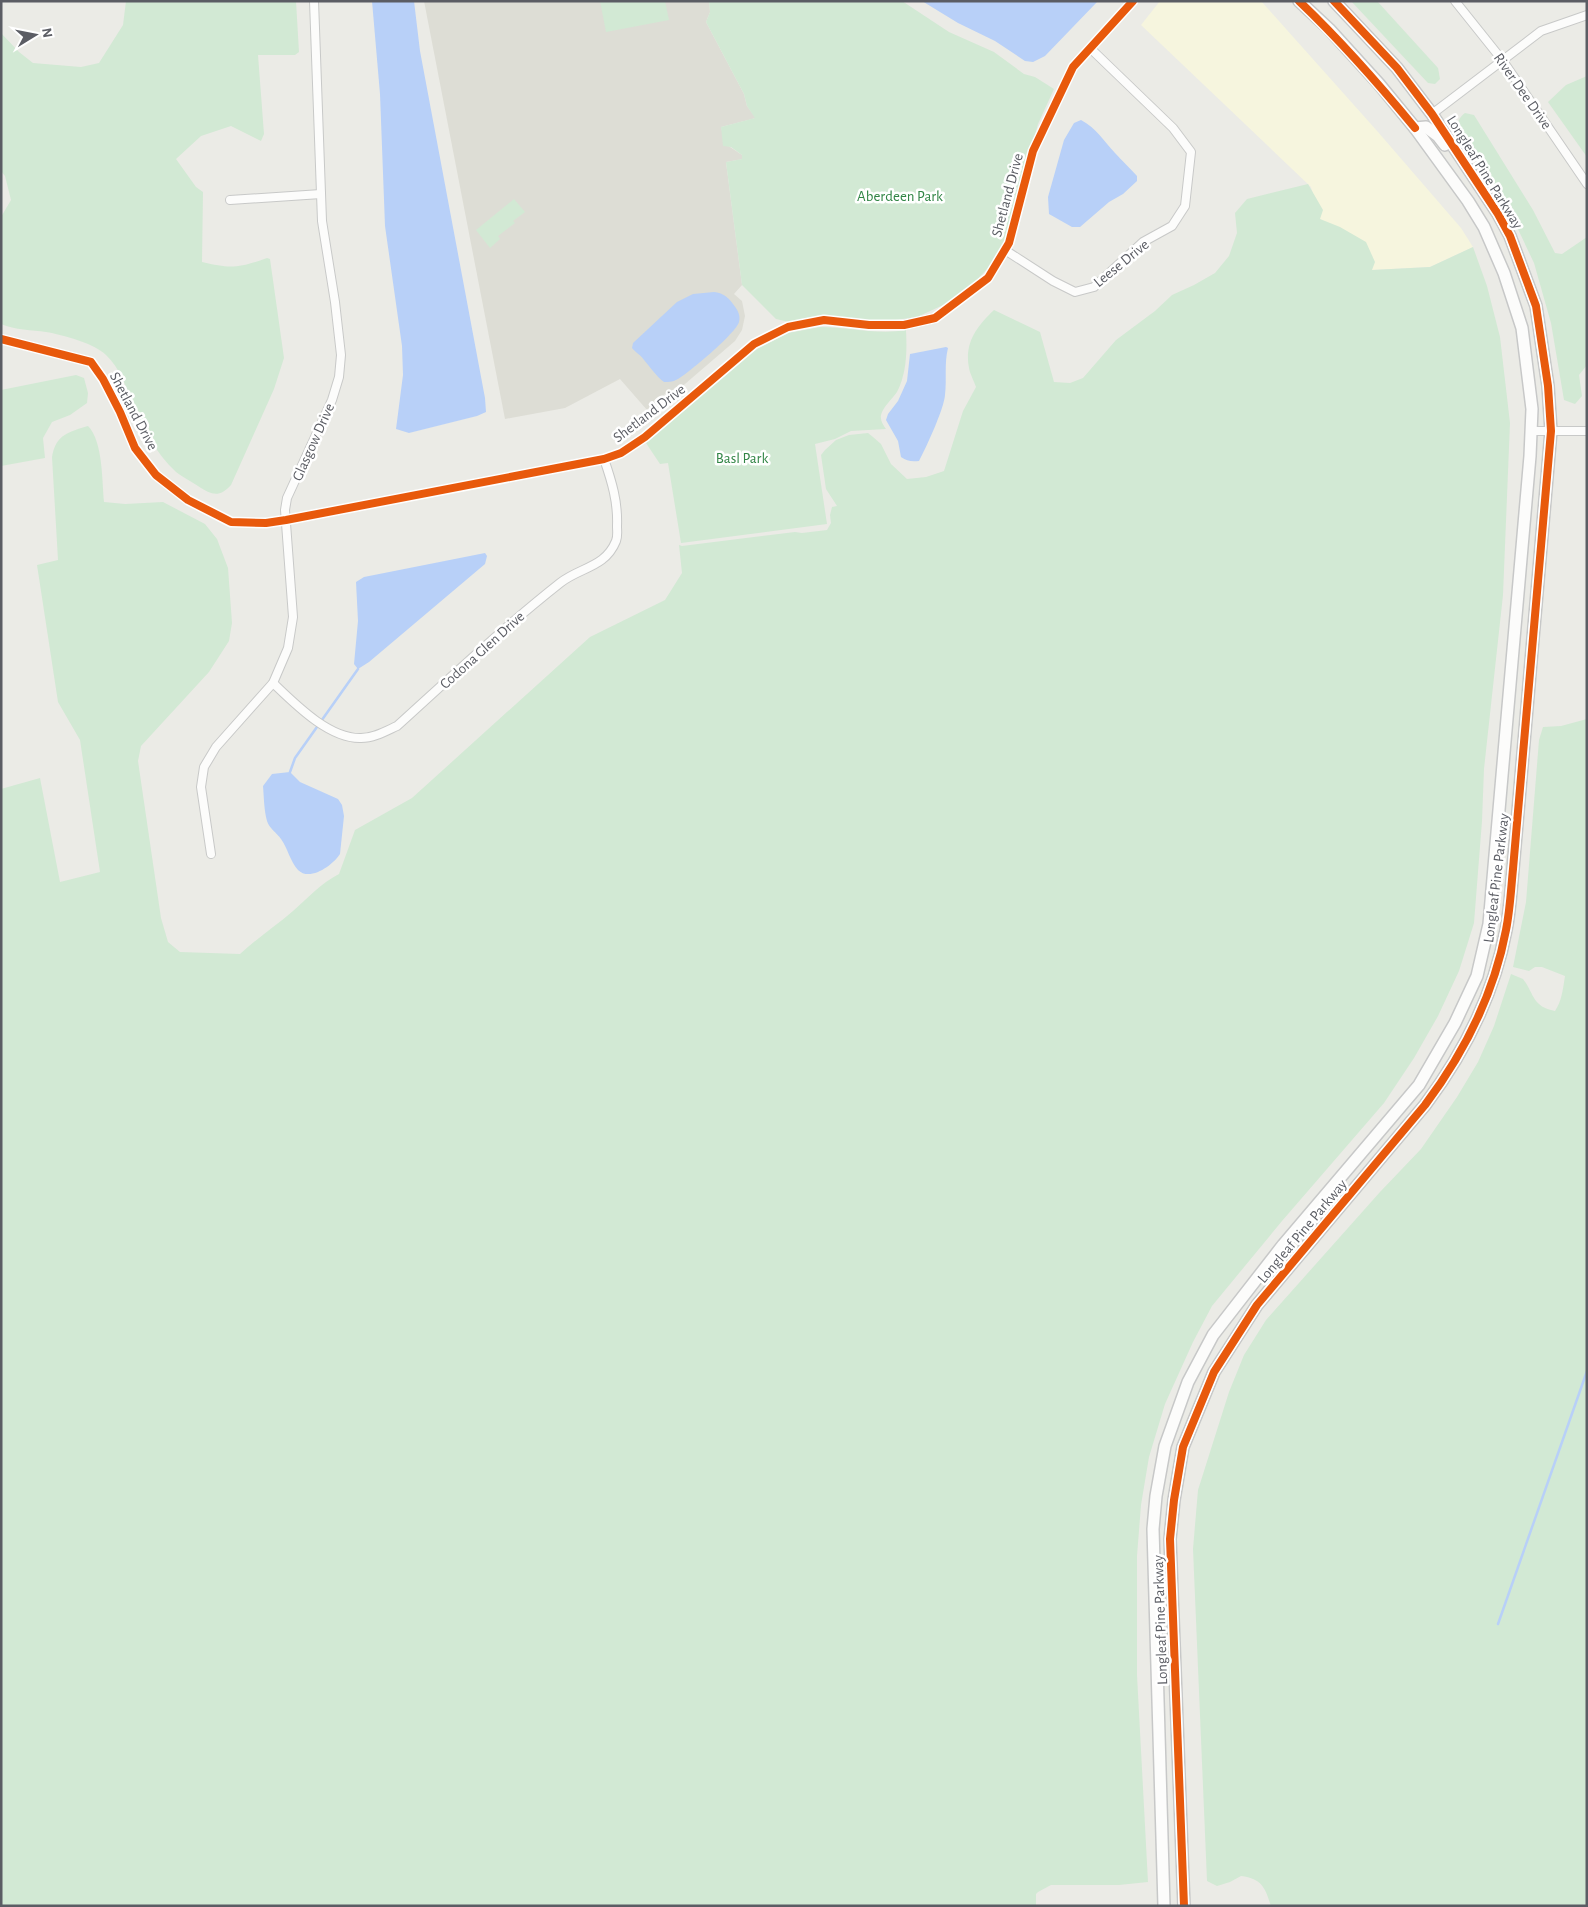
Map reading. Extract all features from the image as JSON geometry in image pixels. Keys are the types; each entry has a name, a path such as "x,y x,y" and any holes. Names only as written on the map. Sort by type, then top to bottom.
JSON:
{"main road":[{"name":"Longleaf Pine Parkway","path":"1164,1906 1153,1529 1156,1496 1165,1446 1188,1382 1213,1335 1282,1244 1419,1084 1455,1023 1477,976 1489,924 1530,456 1532,409 1522,328 1504,273 1484,228 1468,201 1415,128 1379,84 1329,29 1299,1"},
{"name":"Longleaf Pine Parkway","path":"1184,1906 1170,1540 1174,1500 1183,1448 1214,1372 1257,1305 1425,1105 1447,1076 1481,1011 1494,978 1506,930 1513,869 1551,431 1548,386 1536,306 1520,259 1498,214 1432,114 1397,68 1334,1"},
{"path":"1415,128 1426,127 1438,136 1490,214 1498,214"},
{"path":"1464,1004 1481,1011"}],"street":[{"name":"Glasgow Drive","path":"211,854 201,787 204,767 216,747 273,683 288,648 293,617 286,520 288,498 332,400 339,377 341,355 322,221 314,1"},
{"name":"Shetland Drive","path":"1,340 90,362 103,380 120,412 135,448 156,475 188,500 231,522 266,523 286,520 604,460 622,453 645,437 754,344 788,327 824,320 869,325 904,326 935,318 988,278 1009,243 1033,152 1073,67 1133,1"},
{"name":"River Dee Drive","path":"1454,1 1503,61 1587,184"},
{"path":"1432,114 1541,31 1587,15"},
{"name":"Leese Drive","path":"1005,250 1053,281 1074,292 1094,287 1143,242 1172,226 1185,206 1191,152 1173,128 1090,48"},
{"path":"230,200 321,194"},
{"path":"1531,431 1587,431"},
{"name":"Codona Glen Drive","path":"273,683 296,705 337,734 360,738 379,735 397,726 530,607 566,579 591,568 609,554 617,539 618,511 614,488 604,460"}],"shaded area":[{"path":"424,1 709,1 710,12 706,22 744,94 747,106 756,118 721,127 727,145 742,155 743,159 726,162 742,285 734,294 742,301 745,316 742,330 735,341 671,396 666,393 647,410 620,379 565,408 505,419"},
{"path":"1160,1 1261,1 1461,228 1473,247 1430,267 1372,270 1320,219 1311,187 1141,25"}],"green space":[{"path":"126,1 296,1 299,52 295,55 258,55 264,134 261,141 231,126 201,136 176,159 196,187 203,192 202,262 220,266 235,266 267,258 270,259 284,358 274,389 231,485 223,492 215,494 181,476 162,457 141,422 119,372 111,360 101,351 86,343 61,335 18,329 1,324 1,217 11,200 5,176 1,171 1,33 19,52 33,63 81,67 99,63 123,25"},
{"path":"600,1 665,1 669,20 606,32"},
{"name":"Aberdeen Park","path":"709,1 902,1 949,32 994,52 1024,74 1035,77 1054,89 1038,124 1007,236 989,267 968,289 952,301 917,317 881,322 831,316 806,318 789,322 776,319 742,285 726,162 742,159 742,155 731,147 723,146 721,127 755,118 747,106 744,94 706,22 710,12"},
{"path":"1351,1 1377,1 1438,68 1440,79 1435,84 1428,83"},
{"path":"1587,76 1587,157 1548,102 1566,85"},
{"path":"1465,113 1474,115 1533,210 1555,253 1562,254 1587,237 1587,365 1579,375 1582,396 1575,404 1564,400 1551,323 1534,263 1507,206 1460,132 1459,121"},
{"path":"1308,184 1323,210 1320,219 1340,227 1366,242 1375,262 1372,270 1430,267 1473,247 1487,286 1500,337 1510,423 1503,595 1484,769 1474,923 1459,971 1438,1016 1414,1058 1384,1103 1282,1221 1212,1306 1193,1342 1165,1404 1149,1457 1141,1505 1137,1556 1137,1675 1148,1882 1119,1885 1051,1885 1036,1894 1036,1906 1,1906 1,789 40,778 60,882 100,872 80,740 58,702 37,565 58,560 52,457 60,439 69,432 88,426 97,441 104,502 125,504 163,502 205,524 217,539 228,568 232,623 229,641 209,672 141,746 138,761 161,918 168,942 180,952 240,954 320,886 339,874 355,830 412,798 590,637 665,600 682,573 679,545 827,530 831,523 832,507 837,506 826,489 821,455 836,440 849,435 868,433 881,444 891,464 907,479 926,477 944,471 963,411 976,387 969,368 968,351 970,343 982,322 994,310 1040,332 1054,382 1070,383 1083,378 1116,340 1155,311 1172,295 1215,273 1229,256 1237,233 1235,213 1247,199"},
{"path":"514,199 525,212 513,221 515,223 498,236 500,239 490,248 476,230"},
{"name":"Basl Park","path":"820,327 884,332 906,330 906,361 903,377 897,392 881,415 881,421 886,429 851,431 835,439 815,444 827,524 681,543 668,463 660,464 646,443 757,349 788,333"},
{"path":"76,375 84,378 88,393 87,403 70,415 52,422 43,438 45,458 1,466 1,390"},
{"path":"1587,719 1587,1906 1271,1906 1262,1885 1254,1879 1241,1876 1217,1886 1207,1881 1193,1549 1198,1490 1229,1392 1244,1355 1266,1320 1421,1149 1457,1097 1478,1062 1494,1026 1511,974 1523,979 1538,1003 1547,1009 1555,1011 1562,994 1565,976 1542,967 1535,967 1529,971 1513,967 1526,902 1539,740 1543,727 1561,726"}],"water":[{"path":"372,1 414,1 420,51 485,398 486,412 409,433 396,429 403,375 402,346 385,226 380,94"},
{"path":"922,1 1098,1 1045,56 1033,62 1025,61 995,41 958,23"},
{"path":"1081,120 1100,135 1137,176 1137,181 1080,227 1072,227 1049,214 1048,197 1064,140 1074,123"},
{"path":"720,293 729,299 738,312 739,322 730,335 690,370 672,382 664,382 632,348 633,343 677,302 693,294"},
{"path":"948,348 944,401 919,461 907,460 901,457 898,441 886,420 888,414 898,401 907,381 910,354"},
{"path":"485,553 487,556 485,564 369,662 358,669 354,664 358,621 356,582 364,577"},
{"path":"290,772 300,782 338,799 342,805 344,816 340,854 327,867 315,873 303,873 298,870 281,839 267,821 263,786 272,774"}],"waterway":[{"path":"290,772 295,758 358,669"},
{"path":"1498,1624 1587,1371"}],"cycle path":[{"path":"1,339 91,362 103,379 120,412 135,448 156,475 188,500 231,522 266,523 286,520 604,459 621,453 645,437 754,344 788,327 824,320 869,325 904,325 935,318 988,278 1009,243 1033,151 1073,67 1133,1"},
{"path":"1299,1 1330,31 1415,128"},
{"path":"1184,1906 1170,1539 1183,1447 1214,1372 1257,1305 1425,1105 1465,1044 1494,977 1501,954 1509,907 1551,431 1548,386 1536,306 1510,236 1498,214 1432,114 1397,68 1334,1"}]}
